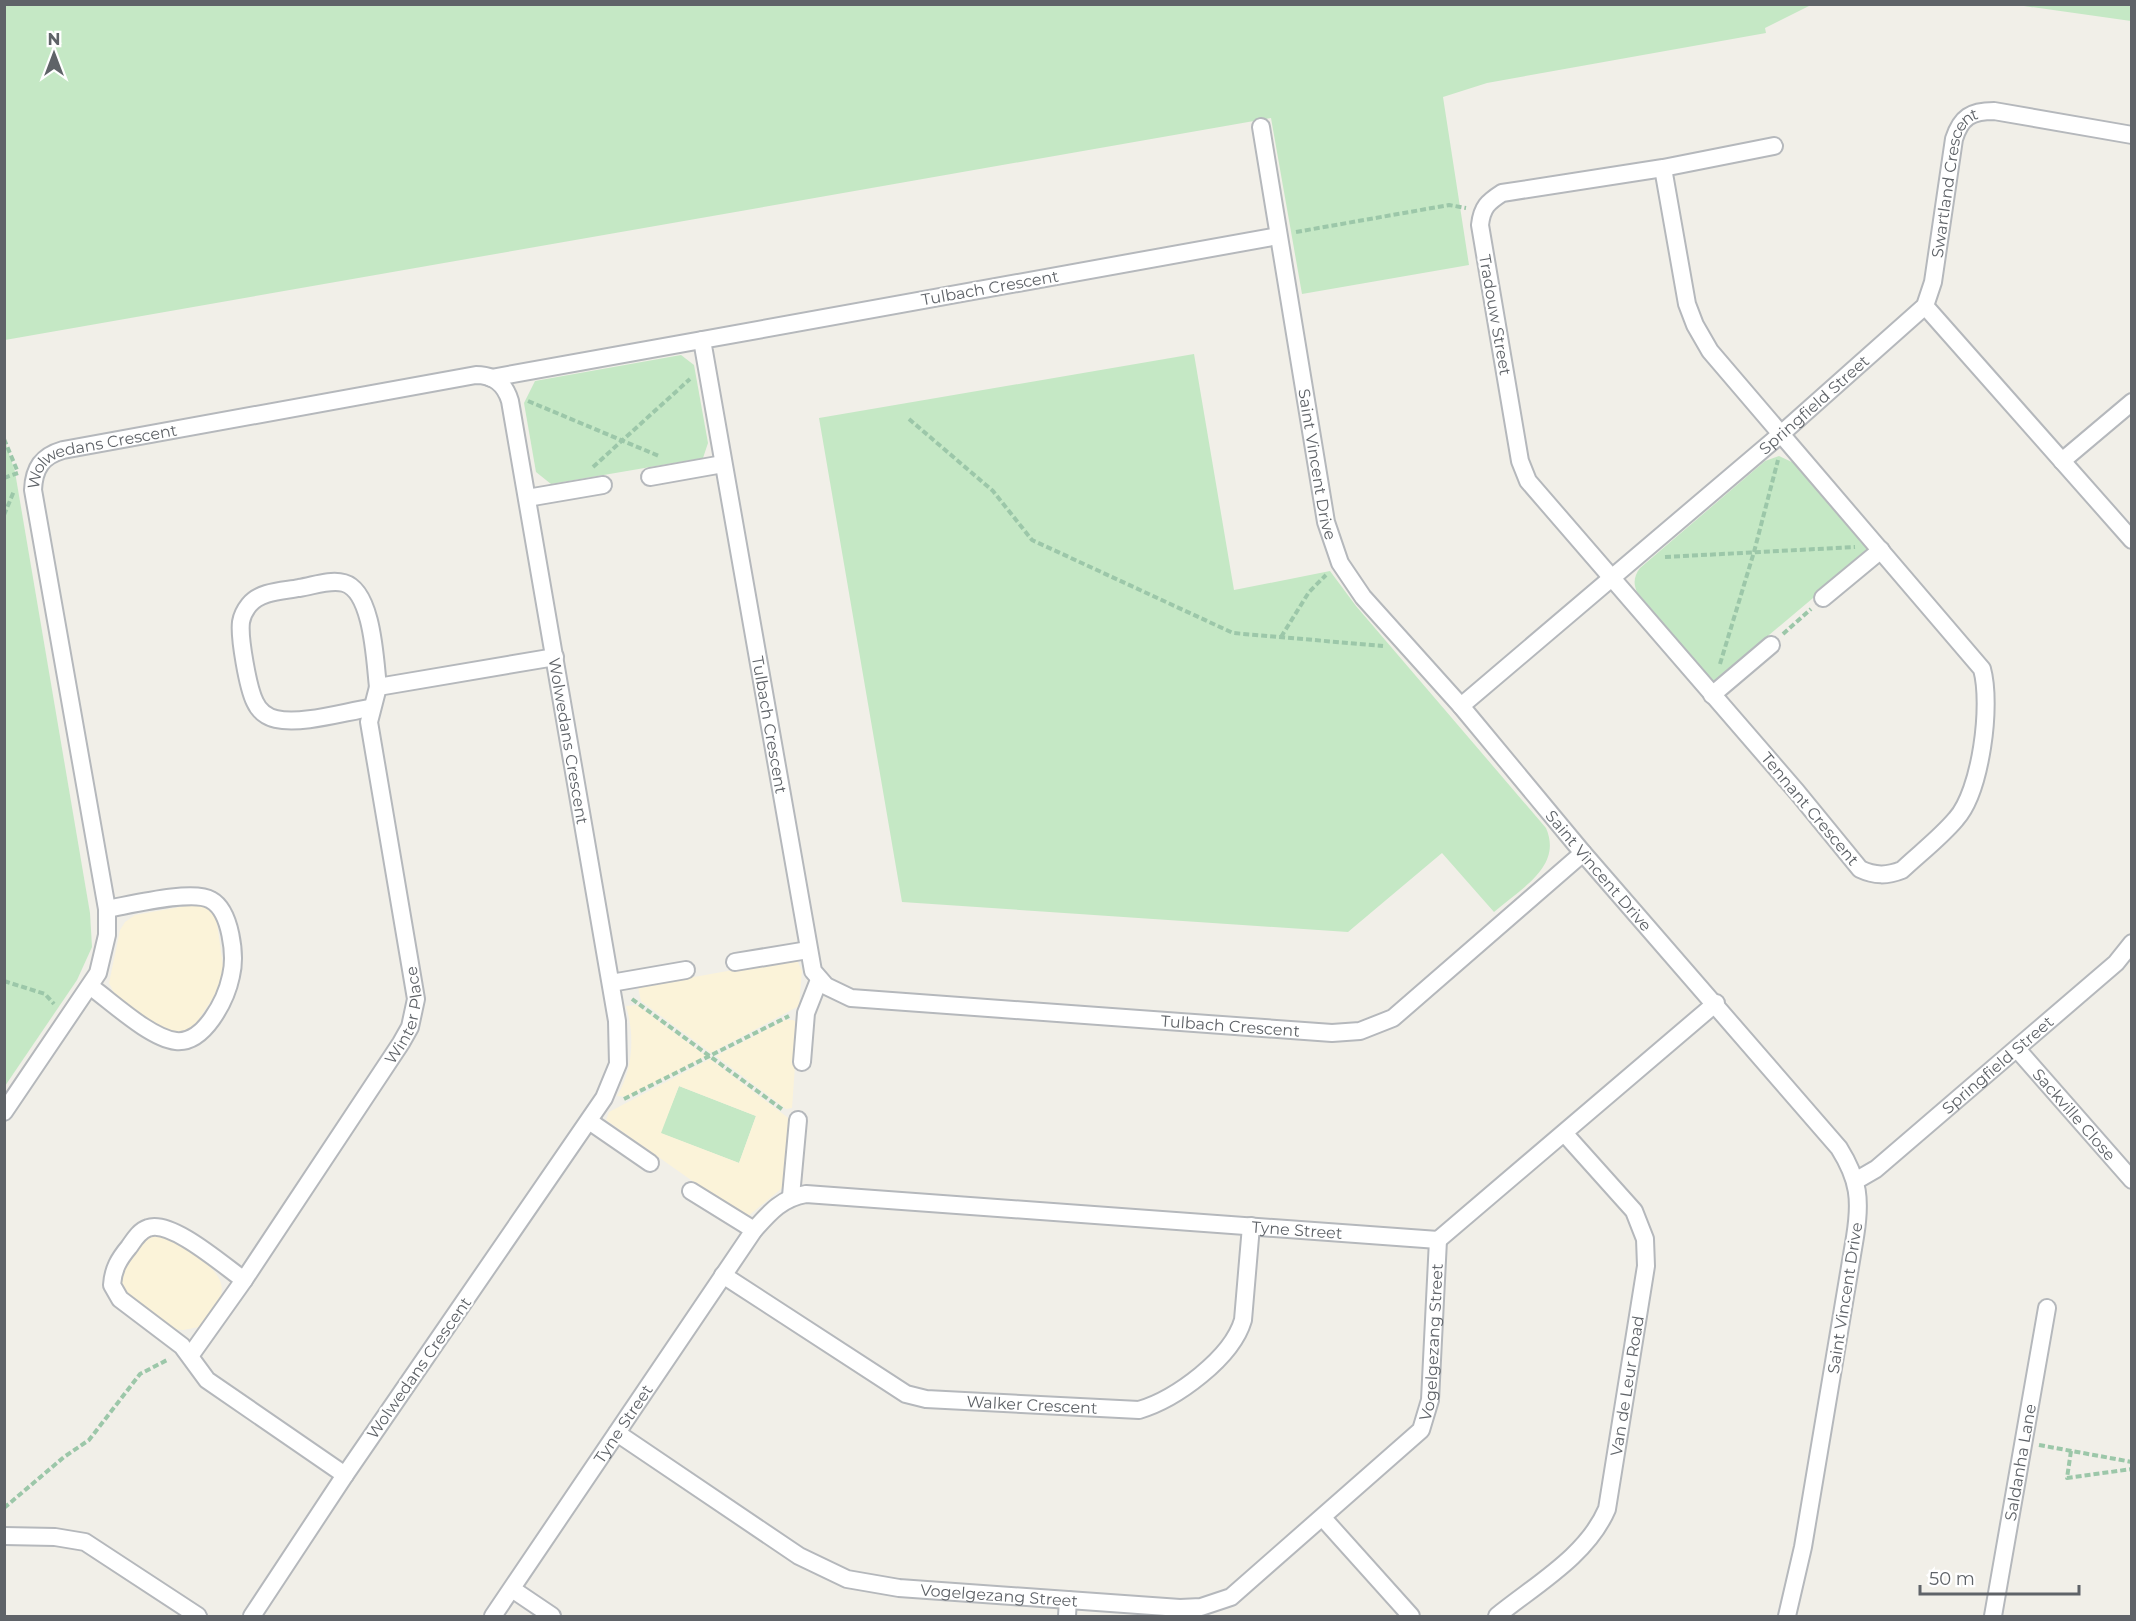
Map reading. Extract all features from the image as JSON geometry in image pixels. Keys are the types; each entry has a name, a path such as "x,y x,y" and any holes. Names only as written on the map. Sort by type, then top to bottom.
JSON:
{"street":[{"name":"Swartland Crescent","path":"1925,306 1933,282 1954,139 1964,118 1971,113 1994,111 2132,135"},
{"name":"Saint Vincent Drive","path":"1261,127 1326,522 1340,562 1363,597 1461,706 1583,853 1716,1003 1839,1148 1857,1180 1859,1203 1855,1237 1803,1547 1787,1617"},
{"path":"1482,210 1489,201 1502,193 1663,168 1774,146"},
{"path":"1663,168 1687,304 1695,325 1710,351 1781,434"},
{"name":"Tradouw Street","path":"1482,210 1479,225 1520,462 1528,481 1610,578"},
{"name":"Tulbach Crescent","path":"636,352 1278,236"},
{"name":"Springfield Street","path":"1461,706 1766,447 1925,306"},
{"path":"1925,306 2132,540"},
{"name":"Tulbach Crescent","path":"702,340 808,950 813,971 819,980 833,992 851,998 1320,1032 1360,1031 1393,1018 1583,853"},
{"name":"Wolwedans Crescent","path":"4,1112 91,987 104,954 107,909 35,502 34,476 40,463 50,454 63,450 476,375 491,378 636,352"},
{"path":"491,378 499,381 508,393"},
{"name":"Wolwedans Crescent","path":"252,1617 345,1475 589,1121 604,1098 618,1064 617,1021 611,983 508,393"},
{"path":"2062,461 2132,402"},
{"name":"Tennant Crescent","path":"1610,578 1718,690 1860,869 1881,875 1902,870 1956,819 1968,801 1975,781 1988,699 1982,669 1975,658 1781,434"},
{"path":"650,477 723,464"},
{"path":"527,498 603,485"},
{"path":"1823,598 1881,550"},
{"name":"Winter Place","path":"186,1351 244,1280 401,1043 414,1013 416,999 369,722 370,708 378,687 368,616 362,598 354,588 344,583 318,585 263,595 247,607 241,622 251,692 259,709 266,715 275,719 294,720 370,708"},
{"path":"1718,690 1771,645"},
{"path":"378,687 555,657"},
{"path":"91,987 160,1036 184,1041 195,1037 206,1026 224,996 231,979 232,955 226,919 220,907 210,899 199,896 107,909"},
{"name":"Springfield Street","path":"1857,1180 1876,1169 2017,1049 2116,963 2132,943"},
{"path":"735,962 808,950"},
{"path":"611,983 686,970"},
{"path":"802,1062 806,1013 819,980"},
{"path":"1438,1240 1716,1003"},
{"name":"Sackville Close","path":"2017,1049 2132,1180"},
{"path":"791,1196 798,1120"},
{"path":"589,1121 650,1163"},
{"name":"Van de Leur Road","path":"1497,1617 1586,1544 1599,1526 1606,1509 1638,1323 1647,1251 1641,1226 1634,1211 1565,1134"},
{"path":"691,1191 754,1230"},
{"name":"Tyne Street","path":"493,1617 754,1230 776,1205 791,1196 806,1194 1438,1240"},
{"path":"244,1280 173,1231 154,1226 146,1228 137,1235 115,1268 112,1284 114,1292 186,1351 207,1380 345,1475"},
{"name":"Walker Crescent","path":"723,1275 906,1394 926,1399 1139,1410 1171,1398 1229,1348 1239,1334 1243,1320 1251,1226"},
{"name":"Vogelgezang Street","path":"617,1433 800,1556 847,1580 1068,1608 1180,1608 1216,1604 1231,1597 1412,1441 1426,1419 1430,1400 1438,1240"},
{"name":"Saldanha Lane","path":"1993,1617 2047,1308"},
{"path":"1323,1518 1411,1617"},
{"path":"4,1536 55,1537 85,1542 198,1617"},
{"path":"512,1589 552,1617"}],"path":[{"path":"1278,236 1449,205 1482,210"},
{"path":"570,491 623,440 706,367"},
{"path":"508,393 662,457"},
{"path":"909,418 993,491 1032,540 1233,633 1410,649"},
{"path":"4,439 18,473 34,476"},
{"path":"1718,690 1716,676 1754,552 1778,461 1766,447"},
{"path":"1658,557 1858,547"},
{"path":"1281,637 1309,592 1340,562"},
{"path":"1771,645 1823,598"},
{"path":"630,980 632,999 798,1120"},
{"path":"4,981 45,994 68,1019"},
{"path":"604,1098 617,1103 790,1015 806,1013"},
{"path":"4,1508 88,1440 140,1374 186,1351"},
{"path":"2024,1443 2132,1462"},
{"path":"2071,1451 2067,1478 2132,1469"}],"green space":[{"path":"5,5 1811,5 1765,28 1766,33 1487,83 1443,97 1469,265 1302,294 1271,118 5,340"},
{"path":"2017,5 2131,5 2131,21"},
{"path":"1194,354 1234,590 1330,571 1356,606 1546,828 1550,842 1549,854 1544,866 1526,886 1494,912 1442,853 1348,932 902,902 819,418"},
{"path":"681,355 694,365 708,443 703,458 551,484 536,472 524,403 535,381"},
{"path":"5,441 15,472 90,913 92,947 77,980 5,1086"},
{"path":"1779,456 1794,463 1869,551 1713,682 1637,592 1635,577 1640,568 1765,461"},
{"path":"679,1086 756,1116 739,1163 660,1133"}],"sand":[{"path":"191,905 207,907 216,916 224,973 219,989 193,1028 174,1033 164,1030 116,997 109,983 120,930 125,922 135,915"},
{"path":"797,960 802,971 799,1006 711,1053 641,1001 638,987"},
{"path":"637,1005 706,1056 627,1097 617,1096 626,1075 631,1052 631,1029 626,1006"},
{"path":"785,1020 798,1023 792,1108 786,1109 716,1056"},
{"path":"710,1059 791,1120 786,1180 781,1189 747,1217 742,1216 606,1120 609,1112","holes":["679,1086 756,1116 739,1163 661,1133"]},
{"path":"152,1235 168,1238 181,1245 202,1260 218,1277 222,1286 218,1304 199,1327 173,1329 128,1298 120,1282 121,1270 145,1238"}]}
